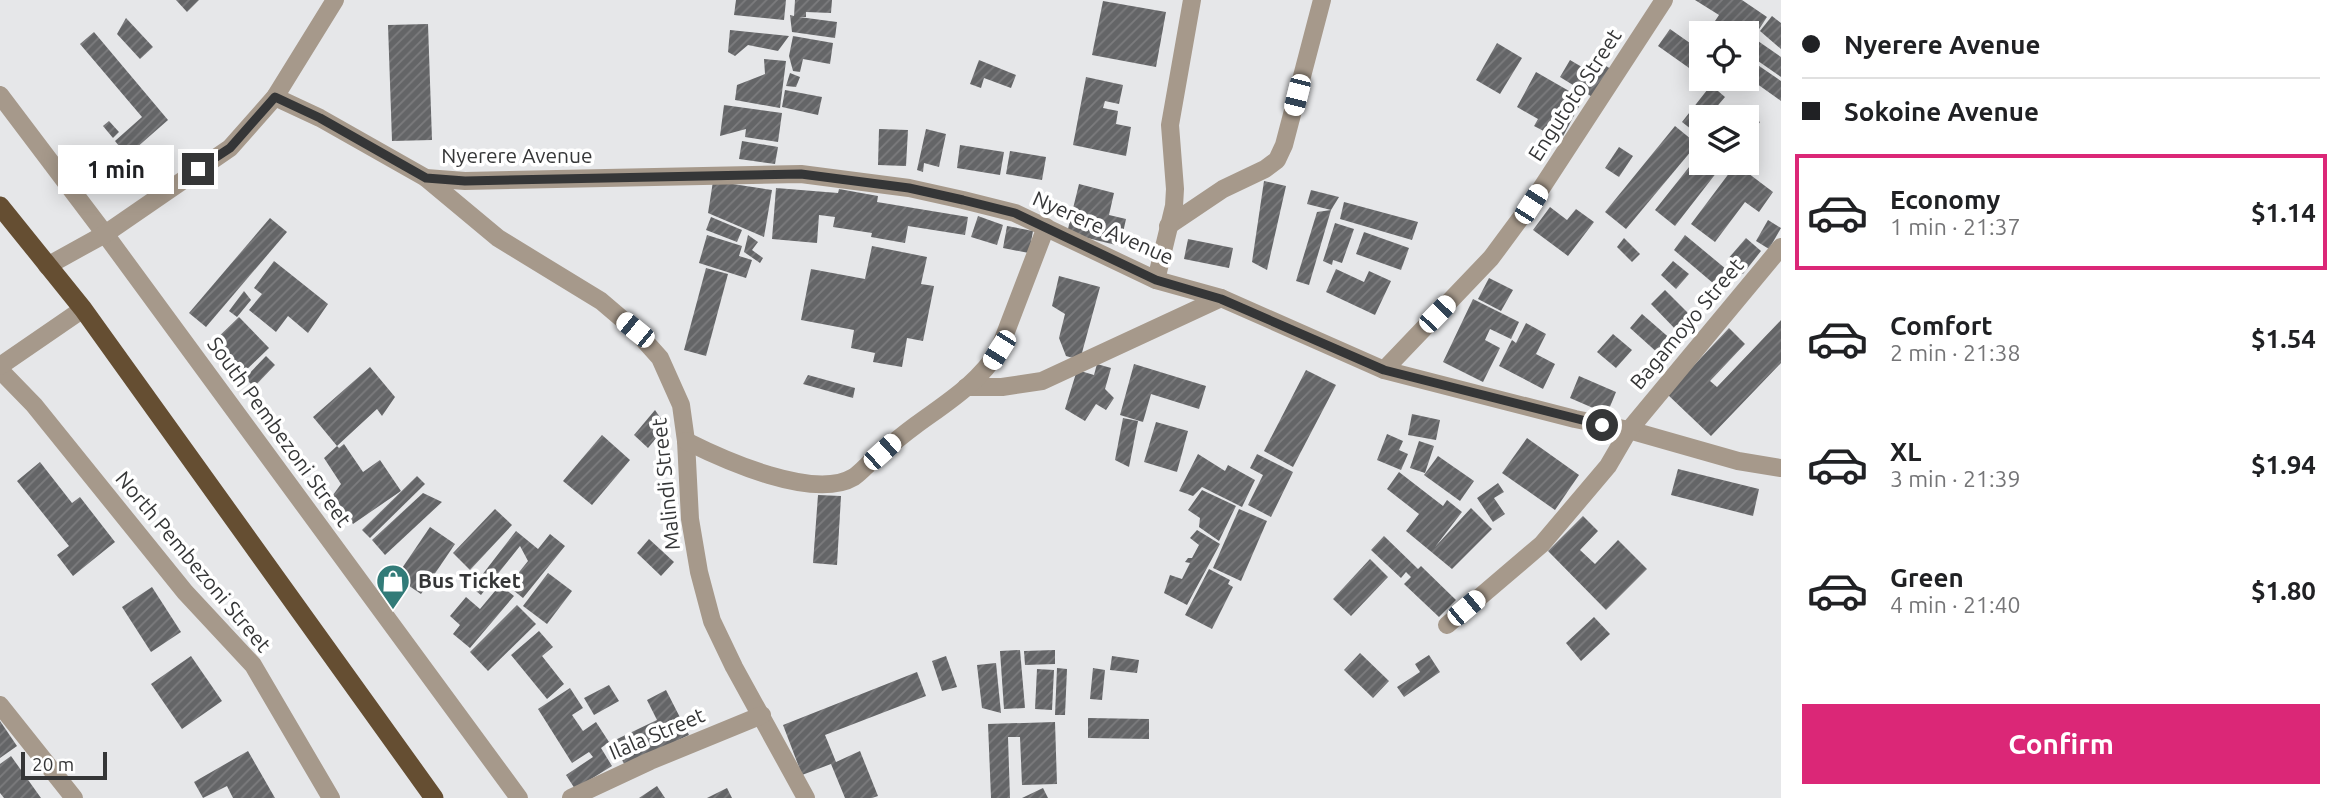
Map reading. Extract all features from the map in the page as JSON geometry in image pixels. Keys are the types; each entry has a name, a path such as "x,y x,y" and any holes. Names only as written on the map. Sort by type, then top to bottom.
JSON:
{"highway":[{"path":"0,206 83,309 433,798"}],"street":[{"path":"47,266 105,234 230,148 275,97 335,0"},
{"path":"1156,280 1174,206 1170,125 1192,0"},
{"path":"1168,226 1223,188 1265,169 1277,160 1284,145 1322,0"},
{"name":"Engutoto Street","path":"1384,370 1491,258 1531,204 1664,0"},
{"name":"South Pembezoni Street","path":"0,94 519,798"},
{"name":"Nyerere Avenue","path":"275,97 320,118 426,178 465,181 801,174 909,188 963,200 1015,213 1156,280 1221,299 1384,370 1575,419 1629,430 1738,461 1781,468"},
{"name":"Malindi Street","path":"426,178 498,238 601,301 635,330 660,358 681,405 686,441 690,519 699,572 712,621 734,667 806,798"},
{"path":"686,441 774,477 801,483 836,482 853,477 988,368 999,350 1046,227"},
{"name":"Bagamoyo Street","path":"1447,625 1542,544 1608,466 1629,430 1781,247"},
{"path":"966,387 1002,387 1042,381 1221,299"},
{"path":"0,368 83,309"},
{"name":"North Pembezoni Street","path":"0,368 34,405 185,592 253,665 331,798"},
{"path":"0,705 74,798"},
{"name":"Ilala Street","path":"571,798 650,761 762,715"}],"building":[{"path":"176,0 199,0 187,12"},
{"path":"736,0 786,0 784,20 734,15"},
{"path":"795,0 832,0 831,13 806,12 806,17 799,17 837,22 835,38 792,32 790,15 794,16"},
{"path":"1695,0 1742,0 1767,17 1759,29 1759,21 1715,21 1719,15"},
{"path":"1103,1 1166,12 1156,67 1092,55"},
{"path":"1772,16 1781,23 1781,49 1760,31"},
{"path":"126,18 153,47 140,59 117,34"},
{"path":"428,24 432,140 392,141 388,25"},
{"path":"1670,29 1689,42 1689,68 1658,46"},
{"path":"730,30 789,36 778,51 748,45 735,56 728,52"},
{"path":"94,32 168,120 127,156 115,141 142,117 80,44"},
{"path":"793,36 833,43 830,64 803,59 800,72 793,71 789,56"},
{"path":"1759,42 1781,57 1781,77 1759,62"},
{"path":"1497,43 1522,58 1500,94 1476,80"},
{"path":"764,59 786,61 780,108 735,100 737,85 765,74"},
{"path":"1594,59 1611,69 1594,98 1560,77 1570,60 1587,70"},
{"path":"979,60 1016,75 1011,88 984,78 981,88 970,84"},
{"path":"1759,66 1781,81 1781,101 1759,85"},
{"path":"1536,72 1583,99 1561,140 1534,126 1538,119 1517,107"},
{"path":"790,73 800,77 796,87 786,86"},
{"path":"1086,77 1123,85 1119,104 1105,101 1103,108 1118,111 1116,124 1131,127 1126,156 1073,145"},
{"path":"785,90 822,97 818,115 782,107"},
{"path":"1706,91 1718,91 1725,97 1718,105 1695,105"},
{"path":"724,105 782,113 778,142 745,137 746,129 720,136"},
{"path":"1689,113 1689,128 1682,122"},
{"path":"109,121 119,132 113,138 103,126"},
{"path":"1675,126 1689,137 1689,154 1626,229 1605,212"},
{"path":"879,129 908,130 906,166 878,165"},
{"path":"926,129 946,134 939,167 924,163 923,172 917,170"},
{"path":"742,141 778,147 775,164 739,159"},
{"path":"960,145 1004,152 1000,175 957,168"},
{"path":"1619,147 1633,156 1619,177 1605,168"},
{"path":"1010,151 1046,157 1042,180 1006,174"},
{"path":"1689,167 1689,175 1715,175 1675,226 1655,210"},
{"path":"1728,175 1751,175 1773,192 1759,212 1745,202 1715,242 1691,224"},
{"path":"713,181 772,190 764,237 708,213"},
{"path":"1264,181 1286,186 1267,270 1252,262"},
{"path":"1079,184 1114,193 1109,215 1126,219 1120,246 1067,233"},
{"path":"776,188 838,193 839,189 878,196 877,202 968,217 965,235 908,226 905,243 871,237 872,233 833,227 835,217 819,215 817,243 772,239"},
{"path":"1311,190 1339,197 1331,210 1307,204"},
{"path":"1344,202 1418,222 1412,240 1340,219"},
{"path":"1550,207 1567,220 1576,209 1594,222 1568,256 1533,230"},
{"path":"1331,210 1309,285 1296,281 1317,212"},
{"path":"978,216 1003,225 997,245 971,237"},
{"path":"711,217 742,230 737,242 706,230"},
{"path":"270,218 287,232 206,327 189,313"},
{"path":"1768,220 1781,228 1769,249 1756,241"},
{"path":"1335,223 1354,229 1342,263 1333,260 1332,265 1323,261"},
{"path":"1007,226 1033,231 1029,253 1003,248"},
{"path":"1364,232 1409,248 1401,270 1356,254"},
{"path":"707,235 742,246 739,256 752,260 746,278 699,263"},
{"path":"748,235 758,242 752,250 763,258 760,263 744,252"},
{"path":"1685,235 1732,274 1720,289 1674,250"},
{"path":"1624,238 1640,254 1632,262 1617,247"},
{"path":"1746,238 1761,251 1743,274 1727,260"},
{"path":"1188,239 1233,248 1229,268 1184,259"},
{"path":"872,246 927,257 921,284 934,286 923,341 907,338 902,367 873,362 875,353 851,348 854,330 801,320 811,269 865,279"},
{"path":"274,261 328,304 308,333 288,316 276,332 249,310 262,294 254,288"},
{"path":"1673,261 1689,274 1676,289 1661,275"},
{"path":"706,268 728,274 706,356 684,350"},
{"path":"1336,269 1364,282 1369,271 1391,281 1375,315 1326,292"},
{"path":"1059,276 1100,287 1080,360 1066,356 1059,338 1065,314 1052,306"},
{"path":"1489,278 1513,290 1501,311 1478,299"},
{"path":"1665,290 1695,320 1681,335 1651,304"},
{"path":"244,291 251,300 237,317 229,311"},
{"path":"1473,299 1519,322 1511,339 1490,329 1485,340 1500,348 1483,382 1443,362"},
{"path":"1642,314 1673,341 1660,355 1630,328"},
{"path":"239,317 269,348 239,377 210,345"},
{"path":"1781,320 1781,363 1711,436 1667,394 1729,328 1745,344 1710,381 1717,387"},
{"path":"1526,323 1546,334 1536,354 1555,364 1543,389 1499,366 1512,340 1516,343"},
{"path":"1613,334 1632,350 1616,368 1597,352"},
{"path":"266,356 275,365 254,387 245,378"},
{"path":"1097,364 1111,368 1105,389 1114,398 1106,410 1096,404 1085,421 1065,409 1077,370 1094,375"},
{"path":"1134,364 1206,386 1199,409 1151,394 1143,422 1120,415"},
{"path":"370,367 395,397 382,416 377,409 337,446 313,417"},
{"path":"1306,370 1336,385 1293,467 1264,451"},
{"path":"808,375 855,388 853,398 803,384"},
{"path":"1579,376 1616,392 1607,414 1570,398"},
{"path":"655,410 666,426 648,448 634,435"},
{"path":"1412,414 1440,420 1436,440 1408,435"},
{"path":"1123,418 1138,421 1129,467 1115,460"},
{"path":"1156,422 1188,431 1177,472 1144,462"},
{"path":"1387,434 1403,441 1399,450 1408,454 1401,470 1377,460"},
{"path":"602,435 630,460 592,505 563,481"},
{"path":"1527,438 1579,475 1555,510 1502,473"},
{"path":"1419,441 1434,446 1425,473 1410,468"},
{"path":"344,444 363,472 380,460 401,491 353,524 333,495 341,484 324,458 337,446 339,448"},
{"path":"1198,454 1225,471 1228,465 1255,480 1242,507 1202,487 1193,496 1179,491"},
{"path":"1257,454 1293,472 1271,517 1248,505 1263,475 1250,468"},
{"path":"1438,456 1474,481 1460,501 1424,475"},
{"path":"40,462 72,503 80,497 115,542 73,576 57,555 69,546 17,481"},
{"path":"1678,469 1759,489 1753,516 1671,495"},
{"path":"1399,472 1443,506 1447,500 1462,512 1435,547 1471,508 1492,529 1452,569 1406,531 1419,514 1387,489"},
{"path":"417,476 425,484 370,538 362,530"},
{"path":"1498,483 1504,492 1494,498 1505,514 1493,522 1477,498"},
{"path":"1202,490 1236,506 1219,541 1199,527 1200,518 1188,510"},
{"path":"423,493 442,502 385,555 372,540"},
{"path":"818,495 841,496 837,565 813,563"},
{"path":"495,509 512,525 470,570 453,553"},
{"path":"1239,509 1267,521 1241,581 1213,568"},
{"path":"1583,516 1598,531 1580,550 1595,564 1618,540 1647,569 1606,610 1548,551"},
{"path":"430,527 455,544 421,594 396,577"},
{"path":"1197,530 1220,544 1187,605 1164,593 1170,575 1182,579 1190,563 1185,562 1192,558 1199,545 1190,538"},
{"path":"516,531 538,549 550,534 565,546 523,598 508,586 528,561 520,546 481,595 472,588"},
{"path":"1384,536 1418,569 1421,566 1456,600 1439,617 1404,584 1411,577 1406,572 1401,578 1371,550"},
{"path":"649,539 674,562 661,576 637,553"},
{"path":"1370,559 1388,577 1351,616 1333,599"},
{"path":"1209,569 1230,580 1228,584 1233,587 1212,629 1185,615"},
{"path":"548,573 572,591 547,624 523,606"},
{"path":"500,585 514,596 470,648 453,634 460,625 450,616 466,597 480,609"},
{"path":"152,587 181,632 151,652 122,607"},
{"path":"517,605 536,624 488,671 470,652"},
{"path":"1594,617 1610,634 1581,661 1566,643"},
{"path":"539,631 553,647 542,656 564,684 547,699 511,655"},
{"path":"1020,650 1025,708 1004,709 1000,651"},
{"path":"1055,650 1055,664 1025,665 1024,651"},
{"path":"1360,653 1389,681 1373,698 1344,670"},
{"path":"1429,655 1440,672 1404,697 1397,687 1420,672 1415,664"},
{"path":"191,656 222,701 182,729 151,684"},
{"path":"946,656 957,687 942,691 932,661"},
{"path":"1112,656 1139,660 1137,673 1110,670"},
{"path":"996,663 1001,713 982,708 977,665"},
{"path":"1057,668 1067,669 1065,715 1055,715"},
{"path":"1093,668 1105,670 1102,700 1090,699"},
{"path":"1037,669 1054,670 1052,710 1035,709"},
{"path":"917,672 926,696 825,735 836,762 860,751 878,796 845,798 831,764 802,775 783,725"},
{"path":"609,685 619,701 594,715 584,698"},
{"path":"570,688 583,708 572,715 583,731 596,722 609,742 601,748 612,766 575,789 566,775 593,757 589,752 572,763 538,709"},
{"path":"666,690 689,735 625,766 613,741 657,720 647,700"},
{"path":"1088,718 1149,719 1149,739 1088,738"},
{"path":"0,721 17,746 0,758"},
{"path":"1055,722 1057,784 1022,785 1020,737 1008,737 1010,798 991,798 988,724"},
{"path":"248,751 275,798 233,798 227,786 203,798 194,782"},
{"path":"11,756 41,798 4,798 0,793 0,764"},
{"path":"657,786 665,798 639,798"},
{"path":"727,788 732,798 707,798"},
{"path":"1043,788 1048,798 1022,798"}],"place":[{"name":"Bus Ticket","path":"393,611"}],"route":[{"path":"198,169 230,148 275,97 320,118 426,178 465,181 801,174 909,188 1015,213 1156,280 1221,299 1384,370 1602,425"}]}
